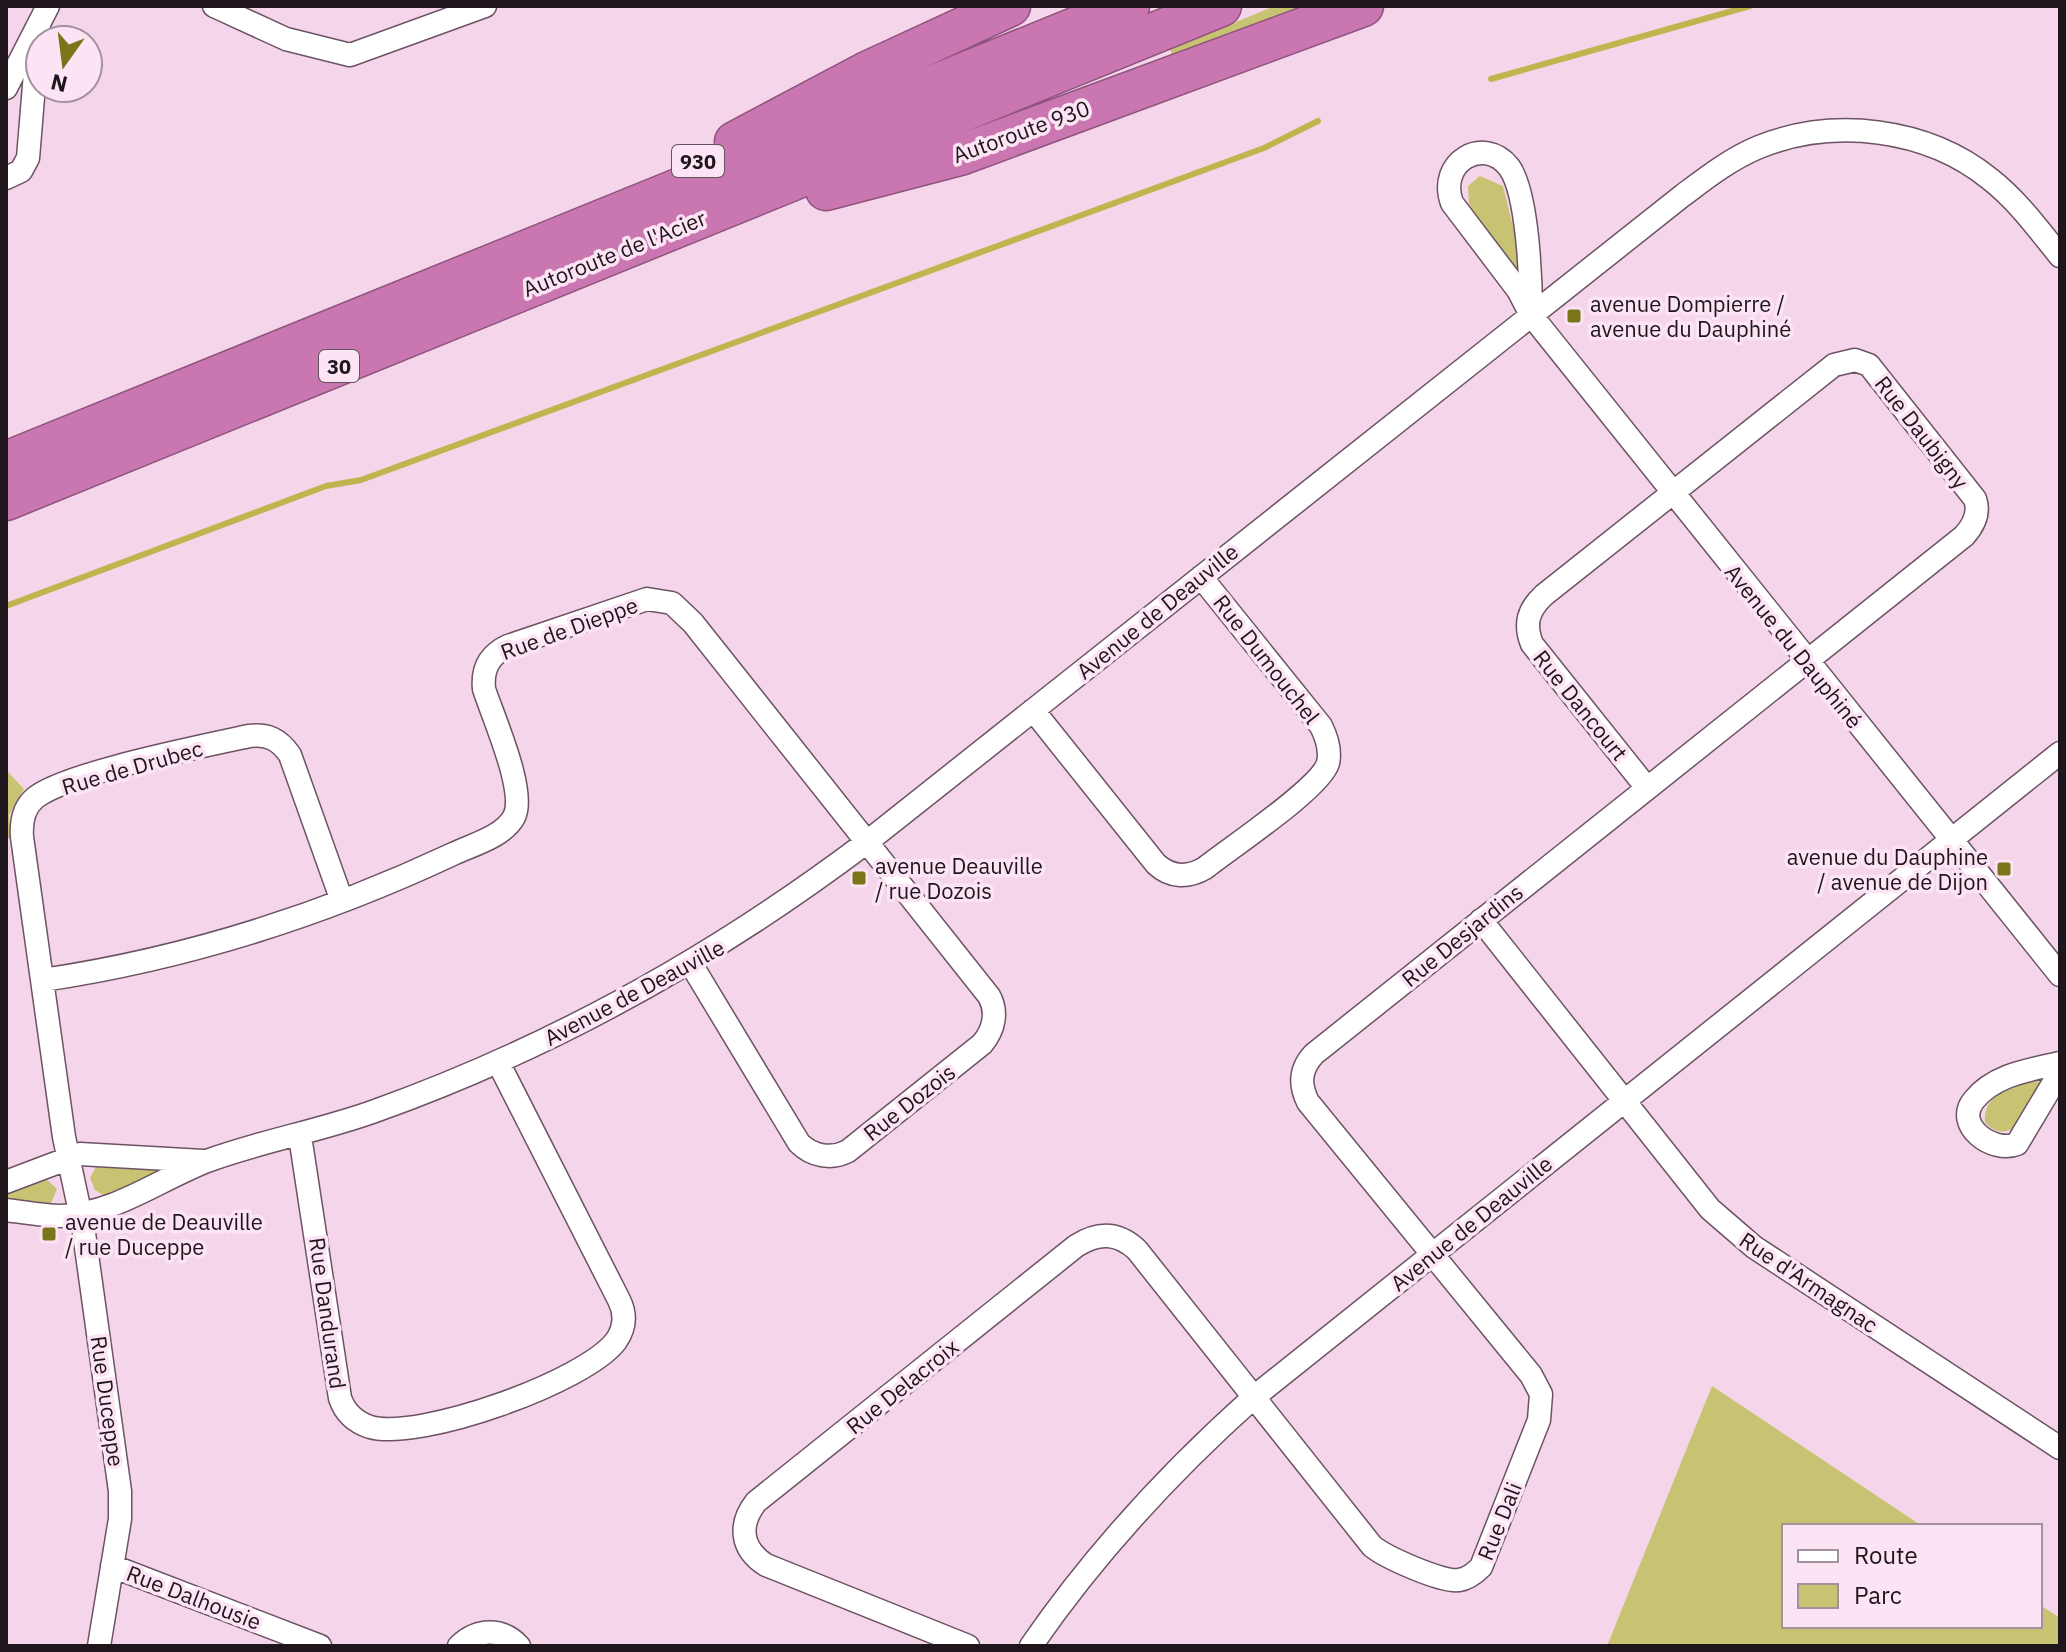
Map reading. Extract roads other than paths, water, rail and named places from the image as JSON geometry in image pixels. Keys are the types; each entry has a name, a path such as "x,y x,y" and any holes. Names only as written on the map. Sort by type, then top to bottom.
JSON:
{"highway":[{"name":"930","path":"529,249 867,72 1010,6"},
{"name":"Autoroute de l'Acier","path":"6,462 1129,6"},
{"name":"Autoroute de l'Acier","path":"6,500 1221,6"},
{"name":"Autoroute 930","path":"671,230 960,155 1363,6"}],"street":[{"path":"214,6 286,39 350,55 485,6"},
{"path":"6,88 43,15"},
{"path":"6,178 21,171 28,158 43,15"},
{"name":"Avenue de Deauville","path":"6,1210 58,1216 81,1213 128,1199 206,1161 300,1136 375,1111 498,1062 610,1009 691,964 787,903 867,842 1531,315 1727,164 1773,142 1822,131 1888,134 1923,143 1964,161 2011,197 2060,256"},
{"name":"Avenue du Dauphiné","path":"1531,315 1528,247 1513,176 1497,157 1479,154 1462,159 1450,172 1448,192 1452,203 1518,290 1531,315 1806,662 2060,975"},
{"name":"Rue Daubigny","path":"1673,494 1841,361 1855,360 1869,365 1893,394 1975,499 1975,519 1964,536 1806,662"},
{"name":"Rue Dancourt","path":"1647,788 1532,644 1527,621 1531,610 1544,595 1673,494"},
{"name":"Rue Dumouchel","path":"1033,710 1156,864 1172,875 1188,876 1205,868 1312,785 1327,764 1329,751 1321,726 1201,577"},
{"name":"Rue de Dieppe","path":"43,980 129,965 224,941 342,901 490,837 514,816 517,791 484,689 485,667 494,654 508,646 647,599 664,600 680,608 867,842"},
{"name":"Rue Desjardins","path":"1432,1253 1308,1102 1301,1083 1302,1072 1314,1054 1806,662"},
{"name":"Rue de Drubec","path":"69,1157 22,837 23,816 33,800 101,773 249,736 276,740 290,755 342,901"},
{"name":"Avenue de Deauville","path":"1031,1646 1128,1520 1254,1397 2060,753"},
{"name":"Rue Dozois","path":"691,964 799,1143 806,1150 824,1156 848,1151 982,1044 991,1031 994,1013 989,996 867,842"},
{"name":"Rue d'Armagnac","path":"1481,920 1710,1209 1754,1247 2060,1448"},
{"name":"Rue Dandurand","path":"300,1136 340,1398 347,1414 370,1427 390,1429 443,1421 518,1399 562,1378 609,1348 621,1332 624,1317 498,1062"},
{"path":"2060,1063 2014,1073 1991,1085 1968,1108 1969,1124 1999,1146 2017,1144 2060,1072"},
{"name":"Avenue de Deauville","path":"6,1182 69,1157 92,1154 206,1161"},
{"name":"Rue Duceppe","path":"69,1157 81,1213 120,1491 120,1519 99,1646"},
{"name":"Rue Delacroix","path":"968,1646 756,1559 745,1541 749,1512 1076,1246 1097,1236 1118,1237 1137,1250 1254,1397"},
{"name":"Rue Dali","path":"1254,1397 1378,1551 1451,1580 1474,1573 1485,1559 1539,1420 1541,1394 1531,1375 1432,1253"},
{"name":"Rue Dalhousie","path":"112,1566 320,1646"},
{"path":"459,1646 479,1633 492,1631 504,1634 519,1646"}],"waterway":[{"path":"1491,79 1750,6"},
{"path":"6,606 326,486 361,480 1264,148 1318,121"}],"place":[{"name":"avenue Dompierre / avenue du Dauphiné","path":"1574,316"},
{"name":"avenue du Dauphine / avenue de Dijon","path":"2004,869"},
{"name":"avenue Deauville / rue Dozois","path":"859,878"},
{"name":"avenue de Deauville / rue Duceppe","path":"49,1234"}]}
